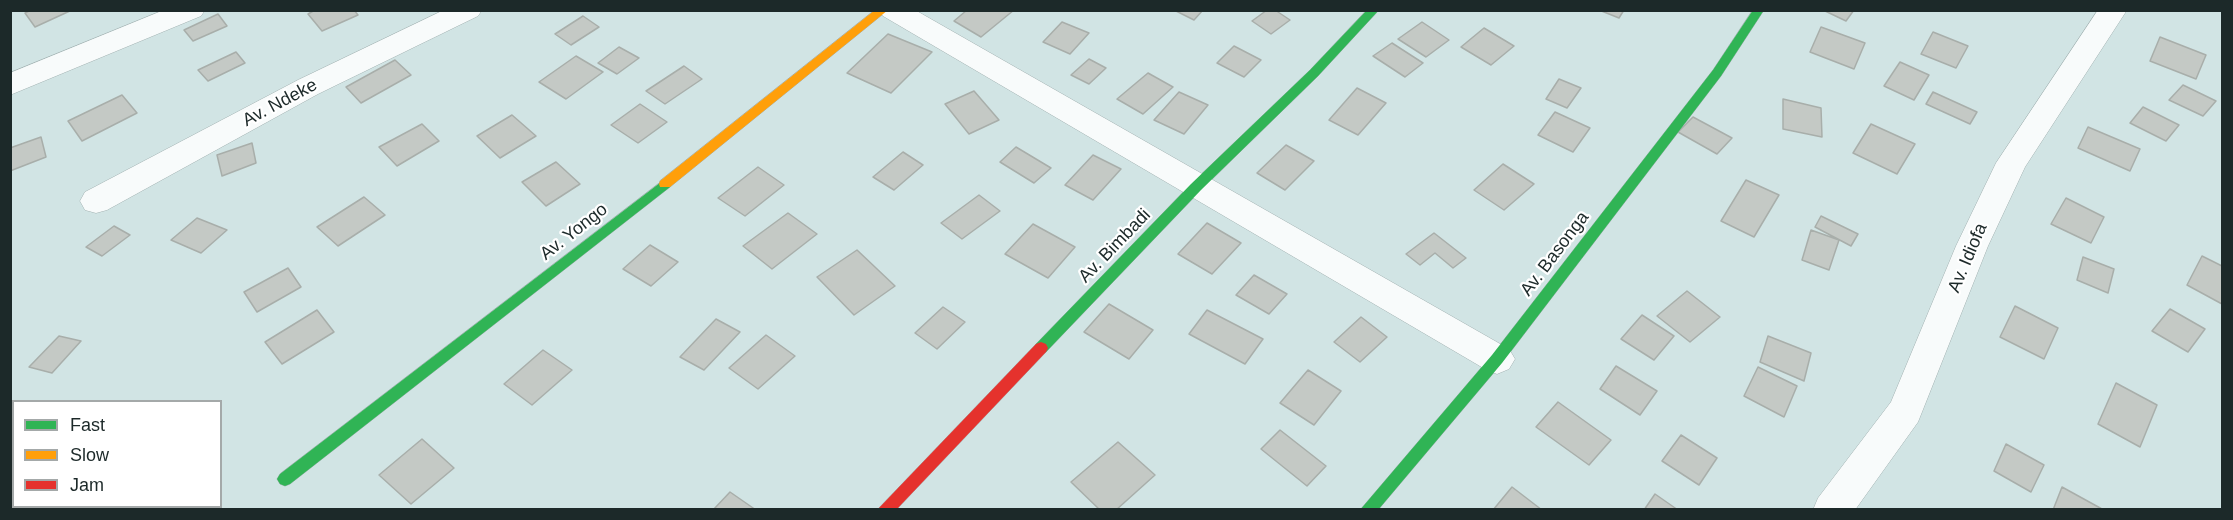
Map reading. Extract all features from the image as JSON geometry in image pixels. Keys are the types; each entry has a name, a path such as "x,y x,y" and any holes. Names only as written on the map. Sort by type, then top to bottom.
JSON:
{"street":[{"path":"10,85 191,10"},
{"name":"Av. Ndeke","path":"96,201 308,87 468,10"},
{"name":"Av. Yongo","path":"285,479 535,287 883,10"},
{"path":"893,10 1497,359"},
{"name":"Av. Bimbadi","path":"885,510 1196,187 1314,73 1374,10"},
{"name":"Av. Basonga","path":"1368,510 1497,359 1717,73 1759,10"},
{"name":"Av. Idiofa","path":"1832,510 1905,411 1972,246 2012,164 2113,10"}],"building":[{"path":"31,10 72,10 35,27 25,13"},
{"path":"315,10 354,10 358,15 322,31 308,14"},
{"path":"967,10 1014,10 981,37 954,21"},
{"path":"1174,10 1203,10 1194,20"},
{"path":"1267,10 1275,10 1290,20 1271,34 1252,21"},
{"path":"1599,10 1624,10 1619,18"},
{"path":"1823,10 1854,10 1846,21"},
{"path":"218,14 227,26 193,41 184,30"},
{"path":"583,16 599,27 571,45 555,34"},
{"path":"1062,22 1089,33 1070,54 1043,42"},
{"path":"1422,22 1449,40 1426,57 1398,39"},
{"path":"1821,27 1865,43 1854,69 1810,52"},
{"path":"1484,28 1514,46 1491,65 1461,47"},
{"path":"1933,32 1968,46 1956,68 1921,54"},
{"path":"888,34 932,52 891,93 847,73"},
{"path":"2160,37 2206,55 2196,79 2150,61"},
{"path":"1392,43 1423,63 1405,77 1373,56"},
{"path":"1234,46 1261,60 1244,77 1217,63"},
{"path":"619,47 639,58 617,74 598,63"},
{"path":"236,52 245,63 208,81 198,70"},
{"path":"576,56 603,72 566,99 539,82"},
{"path":"1089,59 1106,68 1089,84 1071,75"},
{"path":"395,60 411,75 361,103 346,87"},
{"path":"1900,62 1929,75 1914,100 1884,86"},
{"path":"684,66 702,79 665,104 646,91"},
{"path":"1148,73 1173,87 1143,114 1117,99"},
{"path":"1559,79 1581,88 1567,108 1546,99"},
{"path":"2183,85 2216,101 2203,116 2169,100"},
{"path":"1357,88 1386,103 1358,135 1329,120"},
{"path":"974,91 999,120 969,134 945,104"},
{"path":"1179,92 1208,105 1184,134 1154,120"},
{"path":"1933,92 1977,112 1970,124 1926,104"},
{"path":"122,95 137,113 82,141 68,121"},
{"path":"1783,99 1821,108 1822,137 1783,129"},
{"path":"640,104 667,122 638,143 611,125"},
{"path":"2143,107 2179,125 2166,141 2130,123"},
{"path":"1555,112 1590,128 1573,152 1538,135"},
{"path":"512,115 536,136 500,158 477,136"},
{"path":"1693,117 1732,138 1717,154 1678,132"},
{"path":"422,124 439,141 397,166 379,147"},
{"path":"1871,124 1915,144 1897,174 1853,153"},
{"path":"2088,127 2140,149 2130,171 2078,148"},
{"path":"41,137 46,157 10,171 10,148"},
{"path":"252,143 256,163 222,176 217,155"},
{"path":"1286,145 1314,161 1285,190 1257,173"},
{"path":"1016,147 1051,168 1034,183 1000,162"},
{"path":"903,152 923,165 894,190 873,177"},
{"path":"1093,155 1121,169 1093,200 1065,185"},
{"path":"556,162 580,184 546,206 522,182"},
{"path":"1503,164 1534,184 1504,210 1474,190"},
{"path":"758,167 784,185 745,216 718,198"},
{"path":"1746,180 1779,195 1754,237 1721,221"},
{"path":"979,195 1000,211 962,239 941,223"},
{"path":"364,197 385,215 338,246 317,227"},
{"path":"2066,198 2104,217 2091,243 2051,224"},
{"path":"788,213 817,234 772,269 743,246"},
{"path":"1821,216 1858,234 1851,246 1815,227"},
{"path":"197,218 227,230 201,253 171,240"},
{"path":"1207,223 1241,243 1212,274 1178,254"},
{"path":"1033,224 1075,247 1048,278 1005,254"},
{"path":"114,226 130,235 102,256 86,247"},
{"path":"1811,230 1839,240 1829,270 1802,260"},
{"path":"1434,233 1466,258 1453,268 1435,253 1420,265 1406,254"},
{"path":"650,245 678,262 651,286 623,269"},
{"path":"857,250 895,286 854,315 817,277"},
{"path":"2202,256 2222,266 2222,304 2187,285"},
{"path":"2083,257 2114,269 2108,293 2077,280"},
{"path":"288,268 301,287 257,312 244,292"},
{"path":"1254,275 1287,294 1269,314 1236,295"},
{"path":"1687,291 1720,317 1690,342 1657,316"},
{"path":"1109,304 1153,330 1129,359 1084,332"},
{"path":"2015,306 2058,328 2044,359 2000,337"},
{"path":"943,307 965,322 937,349 915,333"},
{"path":"2170,309 2205,329 2188,352 2152,331"},
{"path":"317,310 334,332 282,364 265,342"},
{"path":"1207,310 1263,339 1245,364 1189,334"},
{"path":"1642,315 1674,336 1654,360 1621,339"},
{"path":"1361,317 1387,337 1360,362 1334,342"},
{"path":"716,319 740,332 704,370 680,357"},
{"path":"766,335 795,356 758,389 729,368"},
{"path":"59,336 81,341 52,373 29,367"},
{"path":"1768,336 1811,353 1804,381 1760,362"},
{"path":"543,350 572,370 532,405 504,384"},
{"path":"1616,366 1657,391 1640,415 1600,389"},
{"path":"1758,367 1797,386 1784,417 1744,396"},
{"path":"1308,370 1341,391 1314,425 1280,403"},
{"path":"2116,383 2157,405 2140,447 2098,424"},
{"path":"1558,402 1611,440 1589,465 1536,427"},
{"path":"1280,430 1326,466 1307,486 1261,449"},
{"path":"1681,435 1717,458 1699,485 1662,461"},
{"path":"422,439 454,468 411,504 379,475"},
{"path":"1118,442 1155,475 1116,510 1100,510 1071,482"},
{"path":"2006,444 2044,465 2031,492 1994,471"},
{"path":"1512,487 1542,510 1493,510"},
{"path":"2062,487 2102,509 2102,510 2053,510"},
{"path":"730,492 756,510 713,510"},
{"path":"1655,494 1678,510 1644,510"}],"traffic: fast":[{"path":"1041,348 1196,187 1314,73 1374,10"},
{"path":"1368,510 1497,359 1717,73 1759,10"},
{"path":"285,479 665,184"}],"traffic: slow":[{"path":"665,184 883,10"}],"traffic: jam":[{"path":"885,510 1041,348"}]}
